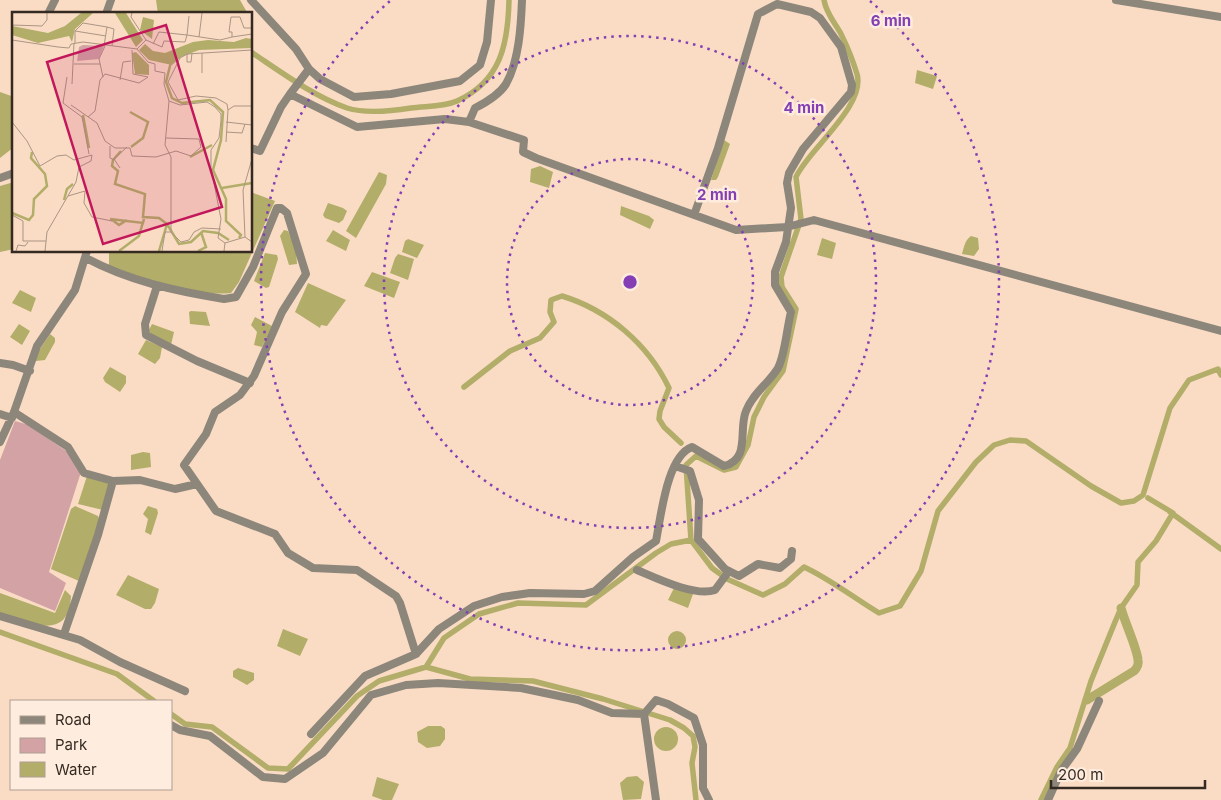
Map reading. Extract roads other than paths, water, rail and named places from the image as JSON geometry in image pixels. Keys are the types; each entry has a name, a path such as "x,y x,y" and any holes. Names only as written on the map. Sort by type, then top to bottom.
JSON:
{"street":[{"path":"49,12 55,0"},
{"path":"107,12 111,0"},
{"path":"251,0 274,28 296,49 309,69 320,79 354,97 391,94 460,81 480,65 486,42 491,0"},
{"path":"469,122 475,108 487,102 505,85 516,54 522,0"},
{"path":"1116,0 1221,18"},
{"path":"311,734 366,676 416,654 439,629 474,606 502,597 530,592 584,594 595,591 633,557 656,541 668,483 680,455 692,447 724,466 732,464 742,449 745,413 755,394 778,367 791,312 775,285 775,272 786,242 789,226 791,208 787,183 789,173 803,149 851,92 852,85 841,47 820,18 811,12 777,4 758,14 718,148 694,215"},
{"path":"252,148 260,151 281,107 309,69"},
{"path":"290,94 357,127 446,119 469,122 524,140 523,152 536,158 736,230 789,226 814,220 1221,331"},
{"path":"0,442 13,415 38,346 75,290 86,255 111,272 157,286 224,299 236,296 253,266 277,208 281,208 287,212 306,274 282,312 250,383 232,402 215,412 206,434 184,465 216,511 274,534 288,553 299,562 313,568 357,570 396,596 416,654"},
{"path":"157,286 144,329 146,335 197,361 250,383"},
{"path":"0,363 13,364 30,371"},
{"path":"0,414 13,415 68,447 84,473 113,481 140,480 178,489 197,484"},
{"path":"675,466 690,471 699,500 698,539 729,571 739,576 758,564 780,568 791,559 792,551"},
{"path":"64,634 98,535 113,481"},
{"path":"637,570 707,592 715,590 729,571"},
{"path":"0,616 64,634 185,691"},
{"path":"358,683 371,695"},
{"path":"172,726 180,730 210,736 263,777 285,779 324,753 371,695 406,685 438,683 521,688 578,700 612,713 644,714"},
{"path":"656,800 644,714 656,700 668,704 694,718 702,737 702,788 709,800"},
{"path":"1048,800 1060,771 1076,749 1099,701"}],"water":[{"path":"156,0 240,0 247,12 158,12"},
{"path":"917,70 937,76 933,89 915,83"},
{"path":"0,92 12,96 12,149 0,158"},
{"path":"724,140 730,144 718,177 716,180 711,180"},
{"path":"540,166 553,172 549,188 530,182 531,169"},
{"path":"379,172 387,175 386,184 356,238 346,231"},
{"path":"12,183 12,249 0,252 0,186"},
{"path":"252,192 275,201 239,282 231,293 217,294 185,290 137,277 109,266 109,252 252,252"},
{"path":"328,203 347,211 343,220 339,223 325,218 323,215"},
{"path":"621,206 649,216 654,220 650,229 620,215"},
{"path":"284,230 288,231 296,250 297,264 289,265 280,236"},
{"path":"333,230 350,240 346,251 326,241"},
{"path":"971,236 978,238 979,249 974,256 962,254 966,242"},
{"path":"822,238 836,243 832,259 817,255"},
{"path":"408,239 424,245 417,258 402,252 405,241"},
{"path":"265,253 277,255 278,259 269,287 266,288 254,281"},
{"path":"398,254 414,259 408,280 390,273"},
{"path":"372,272 400,282 394,298 364,286"},
{"path":"308,283 346,300 327,326 321,325 320,328 295,312"},
{"path":"20,290 36,298 31,312 12,303"},
{"path":"189,312 206,312 210,326 190,324"},
{"path":"255,317 272,326 262,347 254,345 257,332 251,325"},
{"path":"19,324 30,331 22,345 10,337"},
{"path":"152,324 174,332 171,345 150,335 149,330"},
{"path":"50,334 55,338 55,342 45,360 36,361 36,355"},
{"path":"146,340 162,347 160,358 155,364 138,354"},
{"path":"110,367 126,376 126,383 120,392 105,382 103,378"},
{"path":"143,452 150,453 151,467 131,470 131,455"},
{"path":"87,476 109,483 103,510 78,504"},
{"path":"75,506 98,516 100,521 79,581 51,569 71,509"},
{"path":"148,506 157,509 158,513 151,535 145,532 148,519 143,514"},
{"path":"128,575 159,589 151,609 145,609 116,595"},
{"path":"675,586 693,594 688,608 668,600"},
{"path":"65,590 71,596 69,611 63,620 55,624 45,626 34,624 0,614 0,593 55,613"},
{"path":"283,629 308,639 300,656 277,646"},
{"path":"677,631 683,634 686,640 683,646 677,649 671,646 668,640 671,634"},
{"path":"238,668 254,673 254,680 247,685 233,677 233,671"},
{"path":"428,726 441,726 445,729 445,739 440,746 427,748 418,742 417,732"},
{"path":"666,727 674,731 678,739 674,747 666,751 658,747 654,739 658,731"},
{"path":"637,776 644,782 641,799 623,800 620,783 627,777"},
{"path":"377,777 399,784 392,800 383,800 372,796"}],"waterway":[{"path":"252,53 322,97 354,110 396,110 446,104 457,101 472,93 493,72 504,46 509,0"},
{"path":"824,0 852,59 857,74 857,87 853,100 845,114 802,166 796,177 801,219 781,277 782,287 796,309 783,371 764,397 754,417 748,445 736,467 724,470 696,456 686,465 691,540 712,568 727,579 763,595 785,584 804,567 833,583 879,613 900,606 921,571 938,511 976,462 994,445 1010,440 1026,441 1091,486 1121,503 1134,501 1143,495 1170,408 1189,380 1218,369 1221,375"},
{"path":"464,387 510,351 540,338 554,322 550,312 551,300 562,296 579,302 611,320 638,343 650,357 669,388 660,411 659,419 664,427 681,443"},
{"path":"1041,800 1057,767 1070,748 1091,681 1115,622 1121,608 1137,585 1138,562 1156,541 1173,513 1148,498"},
{"path":"1170,512 1221,549"},
{"path":"426,667 444,638 479,614 518,603 586,605 656,553 671,544 691,540"},
{"path":"1087,700 1134,671 1138,666 1135,649 1121,608"},
{"path":"0,632 117,674 153,700"},
{"path":"172,715 185,724 212,727 268,768 288,769 357,696 379,681 426,667 470,679 533,681 603,699 670,720 684,728 693,736 695,747 692,763 696,800"}]}
